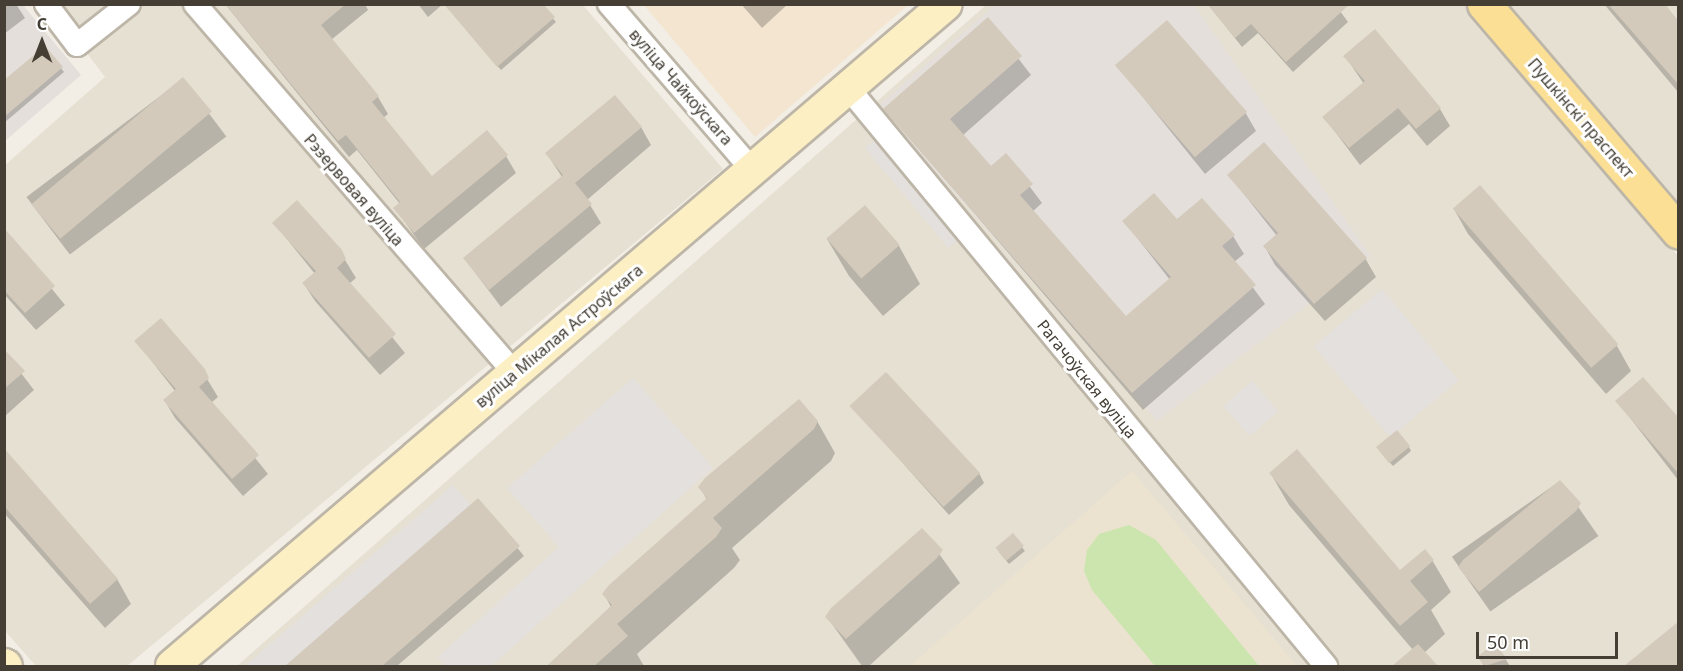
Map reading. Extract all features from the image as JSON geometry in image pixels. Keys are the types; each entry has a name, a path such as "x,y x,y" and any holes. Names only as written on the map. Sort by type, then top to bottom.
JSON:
{"main road":[{"name":"вуліца Мікалая Астроўскага","path":"171,666 946,4"},
{"name":"Пушкінскі праспект","path":"1484,4 1678,231"}],"street":[{"path":"46,4 77,45 129,4"},
{"name":"Рэзервовая вуліца","path":"195,4 515,374"},
{"name":"вуліца Чайкоўскага","path":"609,4 753,171"},
{"name":"Рагачоўская вуліца","path":"849,89 1326,666"}],"shaded area":[{"path":"582,4 723,169 127,666 36,666 5,631 4,166 105,77 50,5"},
{"path":"5,5 23,5 81,75 5,141"},
{"path":"644,5 908,5 755,137"},
{"path":"986,5 1464,5 1678,256 1678,666 237,666"},
{"path":"995,5 1194,5 1371,256 1157,421 878,106"},
{"path":"1510,5 1678,5 1678,201"},
{"path":"884,132 968,232 948,248 865,148"},
{"path":"1382,289 1458,380 1390,437 1314,346"},
{"path":"633,378 713,468 491,666 446,666 438,657 559,547 507,488"},
{"path":"1252,381 1278,411 1250,436 1223,406"},
{"path":"1132,471 1297,666 910,666"},
{"path":"453,485 473,508 291,666 245,666"}],"green space":[{"path":"1129,525 1156,540 1259,666 1155,666 1092,590 1084,571 1087,550 1099,534"}],"building":[{"path":"225,4 346,4 321,25 379,96 372,102 432,176 487,130 508,155 414,233 393,208 400,202 346,135 338,141"},
{"path":"444,4 543,4 555,17 497,67"},
{"path":"1207,4 1350,4 1286,62 1251,24 1235,38"},
{"path":"1608,4 1665,4 1678,21 1678,84"},
{"path":"988,17 1022,56 950,119 991,166 1006,153 1033,184 1020,195 1126,316 1171,277 1122,221 1154,193 1177,219 1202,198 1235,235 1222,246 1256,285 1132,393 883,109"},
{"path":"1167,20 1247,112 1195,157 1115,65"},
{"path":"1375,29 1441,108 1416,129 1398,108 1349,148 1322,117 1365,81 1343,56"},
{"path":"45,46 63,67 4,117 4,80"},
{"path":"183,77 212,111 60,239 31,204"},
{"path":"615,95 642,127 575,183 592,204 489,290 463,258 563,175 545,153"},
{"path":"1264,142 1367,258 1314,304 1263,246 1278,233 1227,175"},
{"path":"1480,185 1618,344 1591,368 1453,209"},
{"path":"297,200 342,250 346,259 337,268 396,334 369,358 302,283 316,271 272,223"},
{"path":"865,205 900,245 861,278 827,238"},
{"path":"4,228 55,286 25,313 4,290"},
{"path":"161,318 205,369 209,378 199,387 259,455 232,479 163,400 176,389 134,341"},
{"path":"4,349 25,371 4,389"},
{"path":"886,372 980,473 944,507 849,406"},
{"path":"1643,377 1678,417 1678,473 1615,401"},
{"path":"799,399 818,421 814,429 713,518 722,528 716,537 617,624 628,636 594,666 547,666 612,605 602,594 609,585 707,498 698,487 705,478"},
{"path":"1397,430 1410,446 1389,463 1376,447"},
{"path":"4,448 118,579 90,604 4,506"},
{"path":"1297,449 1400,570 1425,549 1434,560 1410,581 1428,602 1400,626 1269,473"},
{"path":"1560,480 1581,503 1576,511 1479,592 1458,567 1463,560"},
{"path":"478,498 520,546 382,666 285,666"},
{"path":"922,528 943,550 937,558 846,639 825,617 831,608"},
{"path":"1013,533 1024,546 1006,561 995,548"},
{"path":"1678,622 1678,666 1624,666"},
{"path":"1495,643 1507,659 1485,666 1477,657"},
{"path":"1418,644 1438,666 1392,666"}]}
